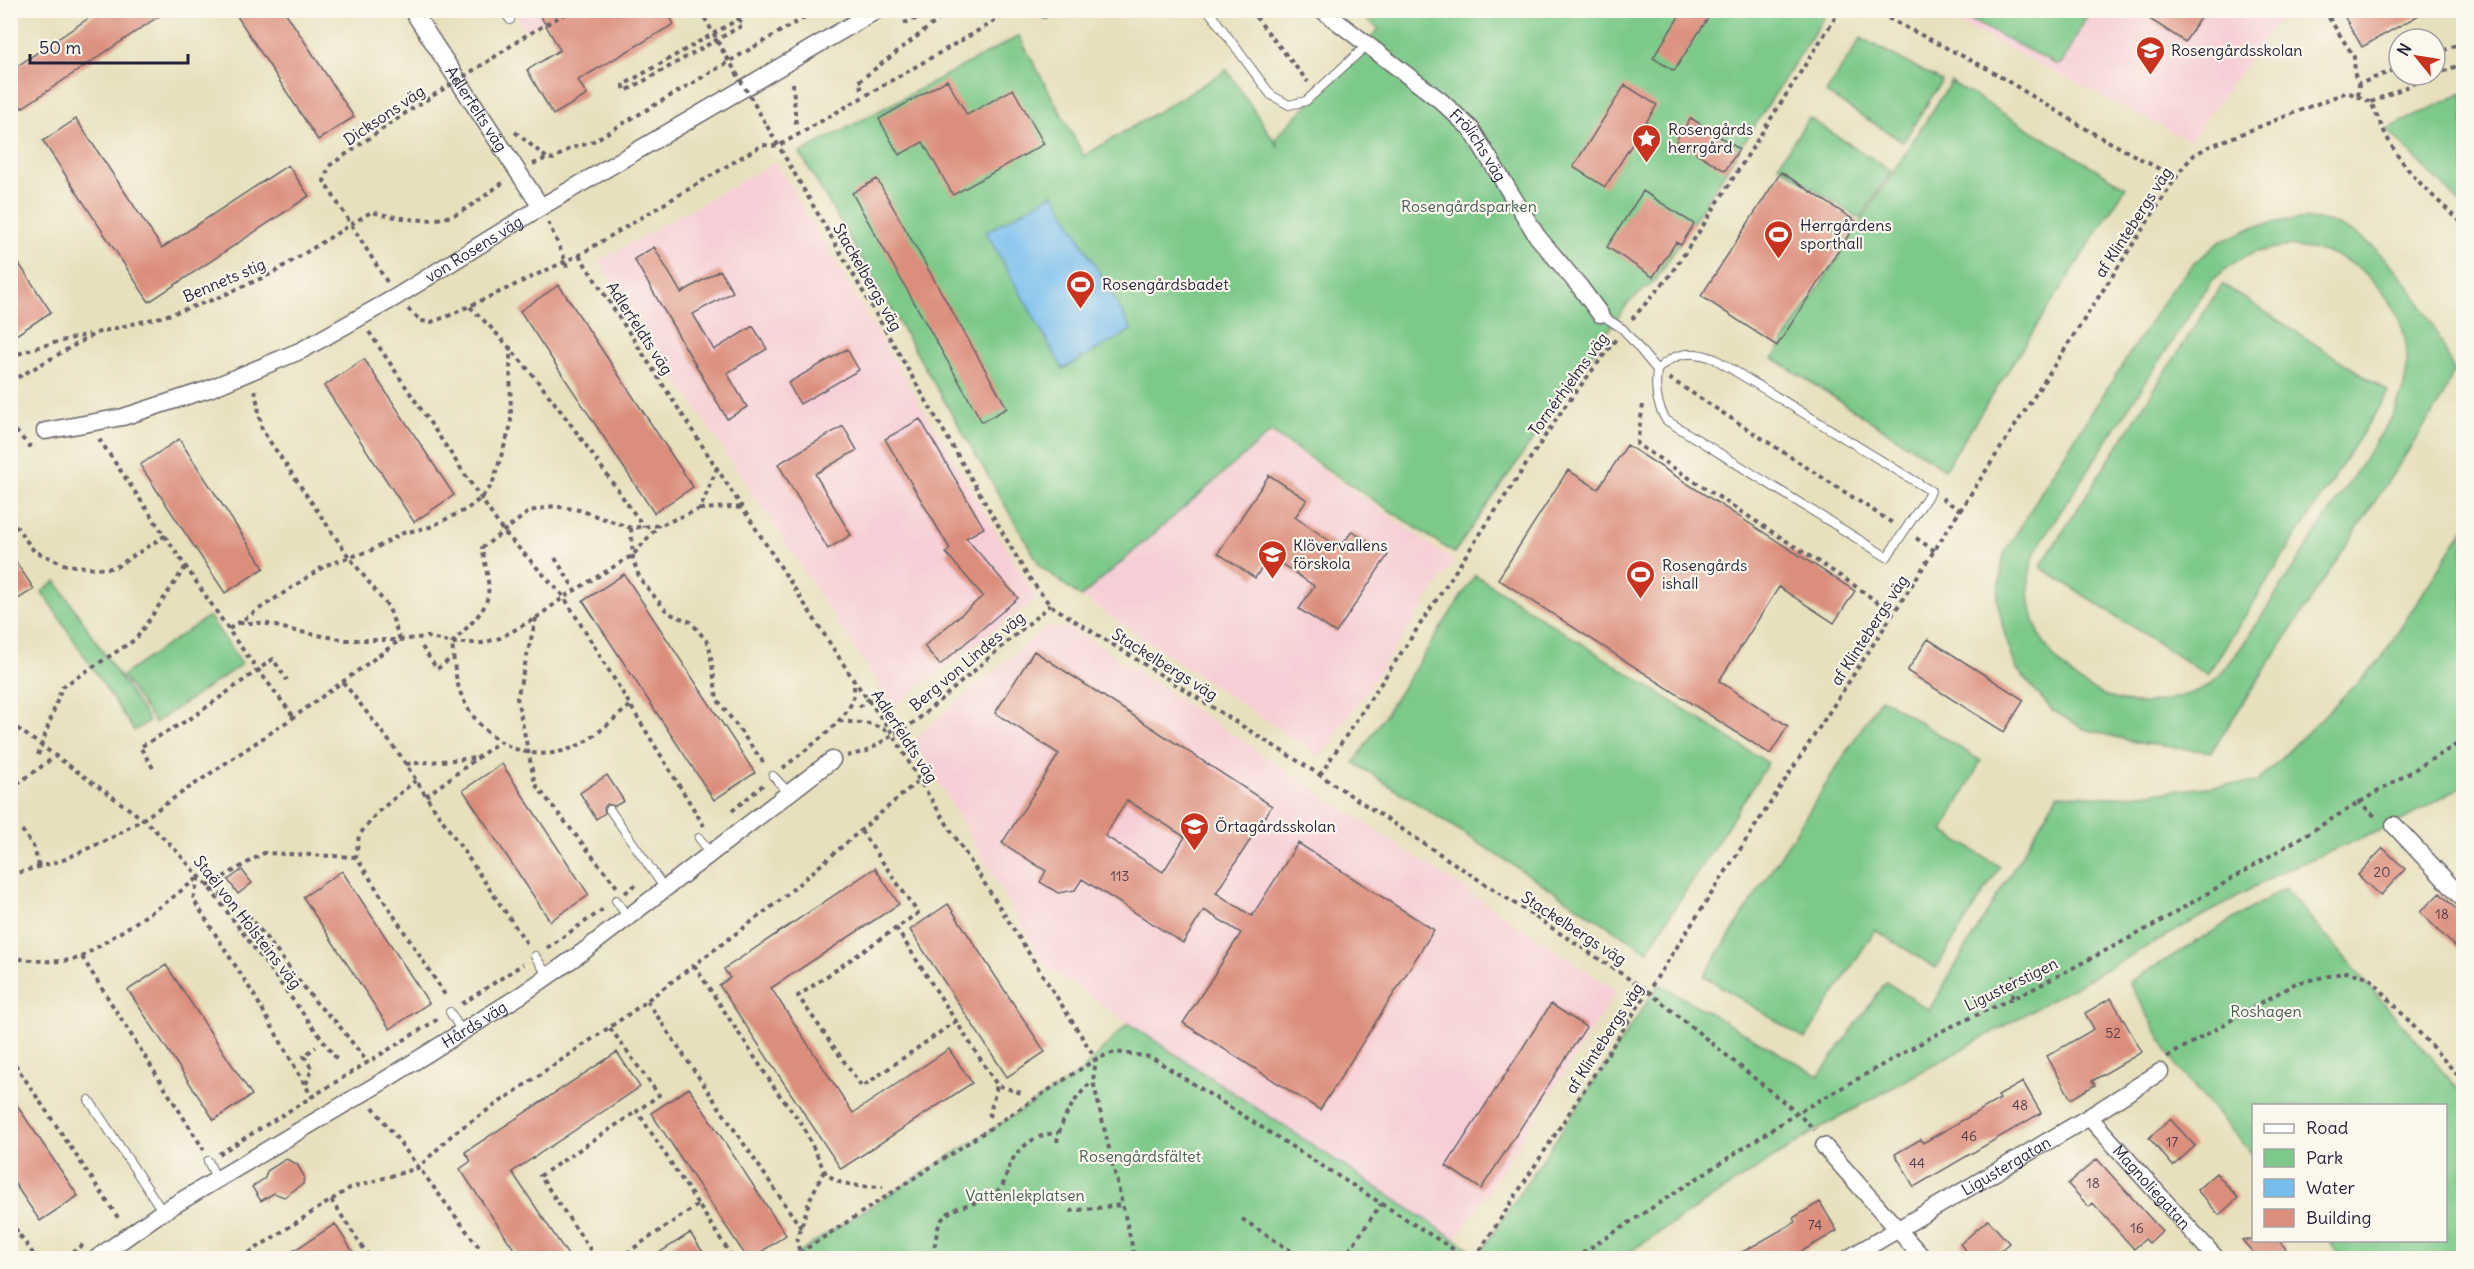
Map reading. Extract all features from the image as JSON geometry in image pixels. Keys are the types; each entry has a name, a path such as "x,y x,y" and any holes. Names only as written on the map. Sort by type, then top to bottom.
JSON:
{"street":[{"name":"Adlerfelts väg","path":"412,10 541,207"},
{"name":"von Rosens väg","path":"45,432 123,417 209,389 302,350 396,297 541,207 877,10"},
{"name":"Frölichs väg","path":"1322,10 1441,101 1471,129 1537,236 1600,314"},
{"name":"Hårds väg","path":"98,1258 163,1212 385,1080 548,976 628,918 832,760"},
{"path":"2394,825 2463,900"},
{"name":"Ligustergatan","path":"1849,1258 2089,1118 2160,1072"},
{"name":"Magnoliegatan","path":"2089,1118 2216,1258"},
{"path":"1824,1146 1923,1258"}],"lane":[{"path":"504,10 510,20"},
{"path":"1208,10 1271,95 1289,105 1306,101 1368,45"},
{"path":"1600,314 1623,329 1657,370 1657,398 1666,420 1887,557 1932,491 1714,359 1700,354 1683,354 1668,359 1657,370"},
{"path":"773,777 789,794"},
{"path":"610,810 665,889"},
{"path":"699,838 711,854"},
{"path":"619,897 628,918"},
{"path":"535,956 548,976"},
{"path":"452,1010 462,1032"},
{"path":"89,1100 163,1212"},
{"path":"208,1161 217,1180"}],"path":[{"name":"Dicksons väg","path":"352,225 324,181 329,166 410,110 525,36 572,10"},
{"name":"Stackelbergs väg","path":"700,10 1027,575 1050,605 1320,775 1649,992 1797,1113 1821,1136 1824,1146"},
{"path":"571,148 590,143 817,10"},
{"path":"904,23 941,10"},
{"path":"862,89 858,82 951,10"},
{"path":"778,146 1014,10"},
{"path":"1250,10 1316,92"},
{"name":"Tornérhjelms väg","path":"1320,775 1563,409 1623,329 1668,278 1840,10"},
{"path":"1872,10 1986,68 2093,133 2176,178"},
{"path":"2324,10 2354,57 2355,75 2359,84 2358,96 2371,102 2400,159 2420,183 2463,225"},
{"path":"739,19 743,26 626,91 623,85 714,34 739,19"},
{"path":"717,41 729,62"},
{"path":"2447,49 2463,42"},
{"path":"2447,70 2463,63"},
{"path":"2359,84 2387,73"},
{"path":"793,83 796,127"},
{"path":"2371,102 2406,87"},
{"name":"af Klintebergs väg","path":"1475,1258 2176,178 2194,155 2208,147 2347,92 2358,96"},
{"name":"Adlerfeldts väg","path":"778,146 762,145 579,255 853,679 892,734 1096,1059"},
{"name":"Bennets stig","path":"10,357 38,347 165,316 215,299 273,273 371,212 402,219 432,219 456,214 505,182"},
{"path":"541,207 566,262 567,272"},
{"path":"470,307 510,346 558,407 644,527"},
{"path":"369,332 503,531 564,597 707,831 699,838"},
{"name":"Bennets stig","path":"10,382 96,333"},
{"path":"1616,339 1621,344"},
{"path":"229,629 326,565 372,550 402,532 430,527 467,509 480,498 492,484 511,425 510,346"},
{"path":"1657,370 1935,551"},
{"path":"255,384 262,430 349,557 389,608 400,640"},
{"path":"1643,400 1637,444 1851,583 1894,614"},
{"path":"99,438 229,629 294,717"},
{"path":"700,509 717,468"},
{"path":"1932,491 1961,511"},
{"path":"630,706 580,745 556,753 527,753 499,742 478,722 463,700 455,673 452,643 478,616 489,600 489,580 482,548 530,511 554,506 579,510 631,528 659,525 700,509 743,508"},
{"path":"10,518 33,551 66,565 116,567 166,535"},
{"path":"239,623 264,623 295,632 346,639 400,640 427,637 452,643 482,643 500,638 536,618 564,597 633,555 659,525"},
{"path":"631,528 633,555 640,579 668,613 691,622 709,644 717,699 773,777"},
{"path":"555,558 575,590"},
{"path":"38,755 62,687 136,639 186,566"},
{"name":"Berg von Lindes väg","path":"832,760 867,751 916,721 1050,605"},
{"path":"536,618 517,698 535,784 619,897"},
{"path":"10,874 83,850 143,819 294,717 400,640"},
{"path":"422,647 436,669 453,657"},
{"path":"153,768 140,747 193,717 273,659 286,680"},
{"path":"724,818 838,721 848,710 854,698 853,679"},
{"path":"343,681 405,764 535,956"},
{"path":"859,707 873,696"},
{"path":"838,721 871,724 892,734"},
{"name":"Staël von Holsteins väg","path":"10,723 143,819 172,846 208,886 339,1062"},
{"name":"Ligusterstigen","path":"1575,1258 1797,1113 1944,1030 2012,999 2156,924 2463,740"},
{"path":"426,796 499,742"},
{"path":"10,789 56,756"},
{"path":"405,764 477,758"},
{"path":"416,780 378,812 359,835 356,857 452,1010"},
{"path":"240,1258 350,1188 418,1168 454,1133 610,1028 779,901 919,780"},
{"path":"2358,801 2376,818 2394,825"},
{"path":"22,830 34,848 39,866"},
{"path":"861,831 918,913 798,996 862,1087 956,1021"},
{"path":"356,857 264,853 208,886 247,913 318,1005 337,1023 368,1063"},
{"path":"82,957 204,1149 208,1161 452,1010 535,956 652,873"},
{"path":"10,958 54,963 69,962 82,957 164,904 200,876"},
{"path":"200,876 193,899 254,995 312,1097"},
{"path":"896,928 997,1085 1024,1094"},
{"path":"694,965 778,1093 802,1124 824,1171 840,1182 858,1186 883,1187"},
{"path":"2012,999 2014,972"},
{"path":"2160,1072 2167,1058 2296,983 2347,972 2368,977 2463,1082"},
{"path":"647,1001 801,1228"},
{"path":"596,1258 540,1176 659,1095 610,1028"},
{"path":"305,1085 312,1069 304,1056 316,1047"},
{"path":"792,1258 1096,1059 1115,1052 1151,1057 1467,1258"},
{"path":"10,1057 119,1219"},
{"path":"1096,1059 1092,1081 1135,1258"},
{"path":"1057,1142 1062,1121 1078,1096 1092,1081"},
{"path":"989,1117 997,1085"},
{"path":"372,1106 487,1258"},
{"path":"637,1111 733,1258"},
{"path":"924,1258 932,1257 938,1226 945,1216 960,1207 985,1200 999,1190 1014,1157 1034,1139 1046,1133 1058,1133"},
{"path":"804,1258 796,1244 810,1199 824,1171"},
{"path":"331,1200 370,1258"},
{"path":"1344,1258 1381,1204"},
{"path":"619,1258 698,1205"},
{"path":"1070,1211 1122,1205"},
{"path":"110,1225 127,1213"},
{"path":"1242,1219 1302,1258"},
{"path":"10,1221 36,1258"},
{"path":"10,1234 21,1238"},
{"path":"65,1258 92,1239"}],"shaded area":[{"path":"513,11 562,11 525,32"},
{"name":"Rosengårdsskolan","path":"1935,11 2285,11 2190,141"},
{"path":"776,162 1036,598 894,707 599,261"},
{"name":"Klövervallens förskola","path":"1271,434 1454,561 1321,757 1081,597"},
{"name":"Örtagårdsskolan","path":"1045,627 1072,628 1617,991 1456,1240 1128,1023 1045,965 914,740"}],"green space":[{"path":"1969,10 2080,11 2085,13 2086,18 2062,63 2057,65 1967,18"},
{"name":"Rosengårdsparken","path":"1355,11 1828,11 1656,280 1628,303 1454,553 1271,432 1081,597 1041,567 800,153 1019,36 1084,156 1227,70 1279,148 1275,139 1379,29"},
{"path":"1861,38 1942,81 1903,142 1826,93"},
{"path":"1951,82 2126,187 1945,469 1773,358"},
{"path":"2463,93 2463,206 2387,129"},
{"path":"1809,118 1891,171 1860,219 1778,165"},
{"path":"2290,220 2323,220 2350,231 2370,245 2389,262 2420,303 2454,371 2442,399 2211,752 2139,743 2084,729 2052,710 2016,668 2004,632 1997,599 2004,554 2052,474 2170,291 2194,263 2220,242 2256,226","holes":["2288,246 2329,253 2344,260 2359,268 2383,292 2393,306 2405,338 2407,371 2404,387 2392,417 2242,646 2216,679 2198,690 2160,701 2134,703 2110,697 2089,687 2069,673 2053,656 2040,636 2032,613 2029,590 2034,555 2211,282 2246,256"]},
{"path":"2222,284 2389,392 2207,675 2040,567"},
{"name":"Rosengårdsfältet","path":"2463,530 2463,786 2394,825 2285,870 1818,1129 1620,1258 792,1258 1079,1074 1128,1023 1479,1255 1659,984 1819,1076 1886,982 1929,1010 2058,794 2110,797 2257,782 2381,659"},
{"path":"1475,575 1768,763 1647,951 1354,763"},
{"path":"56,581 149,721 134,731 42,592"},
{"path":"209,616 242,664 155,723 122,676"},
{"path":"1881,698 1981,761 1943,831 2000,867 1936,968 1875,930 1805,1039 1704,976"},
{"name":"Roshagen","path":"2285,888 2463,1095 2462,1258 2343,1258 2329,1242 2447,1242 2447,1104 2252,1104 2252,1154 2177,1067 2129,982"}],"water":[{"path":"1054,193 1132,330 1063,369 986,232"}],"building":[{"path":"101,10 168,10 22,108 10,91 10,71"},
{"path":"233,10 284,10 354,117 318,140"},
{"path":"537,10 666,10 674,24 578,80 587,95 553,115 527,70 560,50"},
{"path":"1683,10 1696,10 1708,18 1674,71 1653,58"},
{"path":"2136,10 2205,10 2185,42"},
{"path":"2353,10 2428,10 2398,27 2387,27 2387,33 2362,47 2344,16"},
{"path":"947,80 967,115 1013,89 1044,144 953,195 923,142 899,155 879,119"},
{"path":"1625,85 1657,105 1605,187 1573,167"},
{"path":"1691,118 1739,149 1725,171 1676,140"},
{"path":"76,119 162,248 288,165 309,196 149,302 43,141"},
{"name":"Herrgårdens sporthall","path":"1781,172 1857,222 1777,346 1701,296"},
{"path":"877,179 1007,408 982,422 852,193"},
{"path":"1643,191 1694,224 1681,245 1676,242 1653,277 1607,247"},
{"path":"654,247 681,293 720,270 733,292 693,314 714,350 753,326 767,349 727,373 747,407 727,419 634,259"},
{"path":"10,250 51,312 10,339"},
{"path":"559,285 693,487 654,513 520,311"},
{"path":"847,349 859,370 800,404 788,383"},
{"path":"364,359 454,495 414,522 324,386"},
{"path":"920,419 984,528 966,538 1018,598 940,665 924,646 983,596 946,553 950,549 885,439"},
{"path":"843,426 857,450 815,474 851,535 828,549 778,464"},
{"path":"179,439 264,568 225,593 140,465"},
{"name":"Rosengårds ishall","path":"1627,445 1855,591 1834,623 1779,587 1719,681 1788,726 1770,754 1498,579 1568,470 1598,489"},
{"path":"1269,475 1307,500 1295,517 1340,548 1352,531 1388,555 1336,633 1299,609 1314,586 1270,556 1255,578 1218,553"},
{"path":"10,553 34,589 10,604"},
{"path":"624,574 755,773 714,800 583,601"},
{"path":"1928,639 2024,700 2004,732 1907,671"},
{"path":"1034,651 1272,806 1216,893 1252,916 1298,843 1434,930 1320,1110 1183,1023 1241,933 1204,910 1183,943 1082,879 1075,890 1058,893 1040,882 1046,871 1002,843 1059,754 995,713","holes":["1127,800 1185,837 1163,872 1105,836"]},
{"path":"502,764 589,895 550,921 463,790"},
{"path":"607,775 624,801 615,806 607,804 604,808 605,813 596,819 580,793"},
{"path":"2383,848 2405,869 2380,896 2358,875"},
{"path":"875,868 899,904 771,988 853,1113 949,1049 972,1083 841,1169 719,985 730,978 724,969"},
{"path":"242,870 252,883 238,894 228,880"},
{"path":"342,871 429,1003 390,1029 303,897"},
{"path":"2440,893 2463,916 2463,955 2420,912"},
{"path":"948,904 1045,1052 1007,1077 910,930"},
{"path":"166,965 252,1095 214,1120 128,990"},
{"path":"2111,998 2142,1052 2092,1081 2095,1085 2071,1099 2047,1056 2094,1029 2085,1013"},
{"path":"1551,1004 1586,1027 1481,1189 1446,1166"},
{"path":"617,1052 640,1087 512,1172 570,1258 520,1258 460,1169 471,1161 465,1152"},
{"path":"2023,1082 2041,1113 1914,1187 1895,1154 1921,1139 1923,1143 2000,1099 1998,1096"},
{"path":"689,1088 786,1235 752,1258 747,1258 651,1113"},
{"path":"10,1095 78,1196 40,1221 10,1177"},
{"path":"2170,1119 2195,1146 2173,1166 2149,1138"},
{"path":"286,1159 297,1164 304,1176 303,1184 284,1197 274,1193 261,1201 252,1187 265,1178 267,1171"},
{"path":"2097,1159 2162,1231 2149,1243 2145,1239 2134,1249 2093,1203 2089,1207 2068,1184"},
{"path":"2216,1173 2238,1198 2219,1215 2197,1190"},
{"path":"1820,1202 1837,1231 1790,1258 1732,1258 1795,1222 1793,1218"},
{"path":"1988,1220 2009,1243 1992,1258 1973,1258 1960,1244"},
{"path":"335,1224 357,1258 282,1258"},
{"path":"690,1233 707,1258 651,1258"},
{"path":"2242,1240 2280,1242 2286,1249 2275,1258 2258,1258"}],"place":[{"name":"Rosengårdsskolan","path":"2150,76"},
{"name":"Rosengårds herrgård","path":"1647,164"},
{"name":"Herrgårdens sporthall","path":"1779,260"},
{"name":"Rosengårdsbadet","path":"1081,310"},
{"name":"Klövervallens förskola","path":"1272,580"},
{"name":"Rosengårds ishall","path":"1641,600"},
{"name":"Örtagårdsskolan","path":"1194,852"}],"park label":[{"name":"Vattenlekplatsen","path":"1025,1195"}]}
